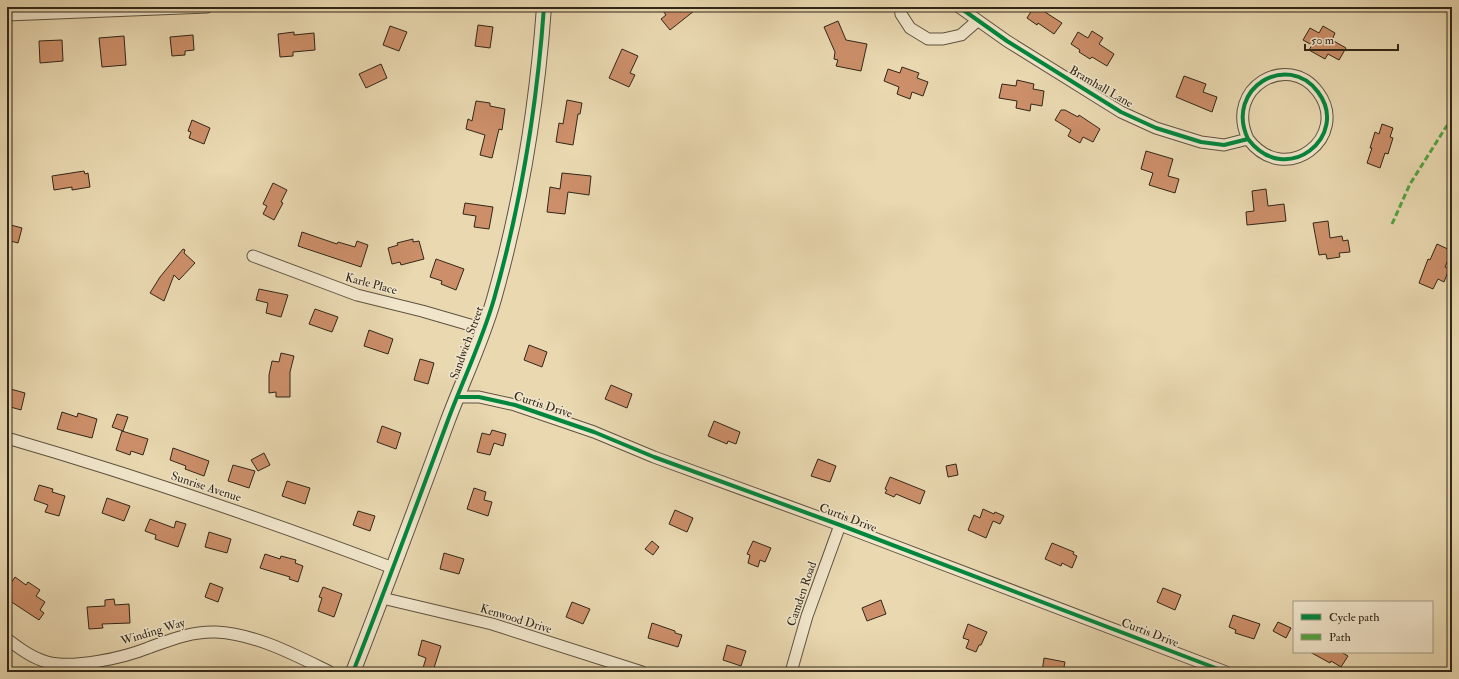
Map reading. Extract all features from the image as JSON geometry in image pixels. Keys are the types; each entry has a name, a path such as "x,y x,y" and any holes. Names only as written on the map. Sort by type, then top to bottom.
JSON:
{"street":[{"path":"7,15 207,7"},
{"name":"Sandwich Street","path":"353,672 484,329 493,301 507,249 525,161 536,91 544,7"},
{"path":"900,7 901,14 910,28 928,39 943,39 961,35 977,21"},
{"name":"Bramhall Lane","path":"959,7 977,21 1037,61 1120,112 1156,128 1201,142 1224,145 1248,139"},
{"path":"1278,75 1287,75 1304,80 1318,91 1326,108 1326,125 1319,142 1305,154 1287,160 1269,157 1254,146 1248,139 1242,124 1243,108 1250,93 1262,82 1278,75"},
{"name":"Karle Place","path":"253,256 357,295 422,311 484,329"},
{"name":"Curtis Drive","path":"458,397 479,397 514,405 594,432 1226,672"},
{"name":"Sunrise Avenue","path":"7,438 213,502 393,568"},
{"name":"Camden Road","path":"791,672 807,616 840,525"},
{"name":"Kenwood Drive","path":"382,598 492,624 642,672"},
{"name":"Winding Way","path":"7,640 24,651 46,662 77,663 107,659 133,653 195,633 215,632 251,638 297,656 330,672"}],"building":[{"path":"660,7 699,7 670,30 661,19 666,15"},
{"path":"1034,7 1049,7 1045,12 1062,23 1054,34 1038,23 1037,25 1027,18"},
{"path":"838,21 846,40 867,44 861,71 836,66 838,60 834,59 835,52 824,27"},
{"path":"478,25 493,27 490,48 475,46"},
{"path":"390,26 407,32 399,51 383,45"},
{"path":"1323,26 1335,33 1332,40 1346,48 1339,60 1328,54 1325,59 1309,50 1312,45 1303,40 1310,28 1319,33"},
{"path":"1092,31 1103,38 1099,44 1114,54 1107,66 1092,57 1090,59 1079,52 1080,50 1071,44 1078,32 1088,38"},
{"path":"294,32 294,35 314,33 315,50 293,52 293,56 280,57 278,34"},
{"path":"193,35 194,50 185,51 185,55 172,56 170,37"},
{"path":"124,36 126,65 102,67 99,38"},
{"path":"62,40 63,61 40,63 39,41"},
{"path":"622,49 638,56 630,73 635,75 629,87 609,78"},
{"path":"381,64 387,78 366,88 359,74"},
{"path":"902,67 919,73 917,78 928,82 923,96 912,92 910,99 897,94 899,87 884,81 888,69 900,73"},
{"path":"1184,76 1206,84 1203,92 1217,97 1212,112 1176,97"},
{"path":"1017,80 1034,84 1033,89 1044,91 1042,106 1031,104 1030,111 1016,108 1017,101 999,98 1002,84 1016,86"},
{"path":"567,100 582,103 580,114 578,114 573,145 556,142 559,123 563,124"},
{"path":"476,101 490,103 490,106 505,109 502,130 499,129 492,158 480,155 485,135 466,129 468,119 472,121"},
{"path":"1061,110 1065,110 1078,117 1079,115 1100,129 1093,142 1083,137 1080,143 1068,136 1071,130 1055,120"},
{"path":"192,120 210,128 204,144 189,138 191,132 188,131"},
{"path":"1382,124 1393,128 1390,137 1393,138 1388,154 1385,153 1380,168 1367,163 1375,132 1379,134"},
{"path":"1146,151 1173,159 1168,176 1179,179 1175,193 1149,185 1153,173 1141,169"},
{"path":"84,171 85,174 88,173 90,187 72,190 72,187 54,190 52,176"},
{"path":"562,173 591,176 589,195 568,192 565,214 547,212 550,187 560,189"},
{"path":"273,183 287,190 281,202 283,203 274,220 263,214 267,206 263,204"},
{"path":"1266,189 1268,206 1284,204 1286,221 1247,225 1246,212 1254,211 1252,191"},
{"path":"465,203 493,207 489,229 474,227 476,216 463,214"},
{"path":"1328,221 1330,238 1342,236 1343,241 1348,240 1350,252 1339,253 1340,257 1327,259 1326,254 1319,255 1313,223"},
{"path":"7,224 22,228 18,243 7,240"},
{"path":"302,232 337,244 338,242 355,247 357,241 368,245 361,267 298,246"},
{"path":"413,239 413,242 419,241 424,259 401,265 400,262 392,264 388,248 398,245 397,243"},
{"path":"1437,244 1452,251 1445,267 1449,269 1444,282 1438,279 1433,289 1419,283 1428,259 1430,260"},
{"path":"183,249 185,250 184,253 195,263 179,280 174,275 164,301 150,293 160,277"},
{"path":"436,259 464,269 456,290 441,284 442,281 430,277"},
{"path":"259,289 288,295 281,317 266,313 268,303 256,300"},
{"path":"315,309 338,317 332,332 309,324"},
{"path":"369,330 393,339 388,354 364,346"},
{"path":"529,345 547,352 542,367 524,360"},
{"path":"281,353 294,356 290,372 290,397 276,397 276,392 269,393 269,375 272,361 279,362"},
{"path":"420,359 434,363 428,384 414,380"},
{"path":"611,385 632,394 627,408 605,399"},
{"path":"7,388 25,393 21,410 7,406"},
{"path":"62,412 77,417 78,413 97,419 92,438 57,429"},
{"path":"117,414 128,417 123,431 112,427"},
{"path":"714,421 740,432 736,444 728,441 727,444 708,436"},
{"path":"382,426 401,433 396,449 377,442"},
{"path":"492,430 506,434 503,446 494,443 490,455 477,452 482,433 490,435"},
{"path":"122,431 148,439 143,455 131,451 130,455 116,450"},
{"path":"173,448 209,461 204,476 185,469 186,466 170,460"},
{"path":"264,453 270,465 258,471 251,460"},
{"path":"818,459 836,466 830,482 811,476"},
{"path":"956,464 958,475 948,477 946,466"},
{"path":"233,465 255,471 249,488 228,481"},
{"path":"890,477 925,491 920,504 896,494 894,497 885,493"},
{"path":"287,481 310,488 305,504 282,496"},
{"path":"39,485 53,489 52,492 65,496 59,516 45,512 48,505 34,500"},
{"path":"474,488 486,492 484,500 492,502 488,516 467,509"},
{"path":"107,498 130,506 124,521 102,513"},
{"path":"983,509 994,514 995,512 1004,516 1000,524 993,521 986,538 968,530 974,515 980,518"},
{"path":"675,510 693,518 687,532 669,524"},
{"path":"358,511 375,516 370,531 353,525"},
{"path":"150,519 174,528 176,521 186,524 178,547 155,539 156,535 145,531"},
{"path":"209,532 231,539 227,553 205,547"},
{"path":"652,541 659,547 653,555 645,549"},
{"path":"753,541 771,548 765,562 760,560 758,567 748,563 750,555 747,554"},
{"path":"1052,543 1074,552 1073,554 1077,556 1072,568 1062,563 1061,566 1045,559"},
{"path":"444,553 464,559 459,574 440,569"},
{"path":"265,554 280,559 281,556 296,560 295,563 303,566 298,582 289,579 290,577 260,568"},
{"path":"15,577 26,585 28,582 40,590 36,596 45,602 40,610 44,613 39,620 7,599 7,589"},
{"path":"210,583 223,588 218,602 205,597"},
{"path":"323,587 342,594 334,617 318,611 322,598 319,597"},
{"path":"1163,588 1181,595 1175,610 1157,602"},
{"path":"114,599 115,605 129,604 130,623 102,624 103,628 89,629 87,607 105,606 105,600"},
{"path":"881,600 886,614 867,621 862,608"},
{"path":"572,602 590,609 583,624 566,617"},
{"path":"1233,615 1260,624 1254,639 1235,633 1236,630 1229,627"},
{"path":"1278,622 1291,628 1286,638 1273,631"},
{"path":"652,623 682,635 678,647 648,638"},
{"path":"968,624 987,632 976,652 966,648 969,640 963,638"},
{"path":"422,640 441,646 433,671 423,668 426,658 418,655"},
{"path":"727,645 746,651 741,666 723,660"},
{"path":"1312,653 1343,653 1348,656 1341,667 1331,661 1330,663"},
{"path":"1044,658 1065,662 1063,672 1042,672"}],"marked path":[{"path":"1392,224 1410,184 1446,127 1452,122"}],"cycle path":[{"path":"353,672 448,420 478,345 494,299 504,263 520,191 537,81 544,7"},
{"path":"959,7 1007,41 1121,112 1156,128 1201,142 1224,145 1248,139 1243,121 1245,104 1252,91 1263,81 1276,75 1291,75 1305,80 1318,92 1326,109 1326,125 1320,139 1310,151 1296,158 1280,159 1263,153 1248,139"},
{"path":"458,397 479,397 515,405 594,432 654,457 840,525 1226,672"}]}
